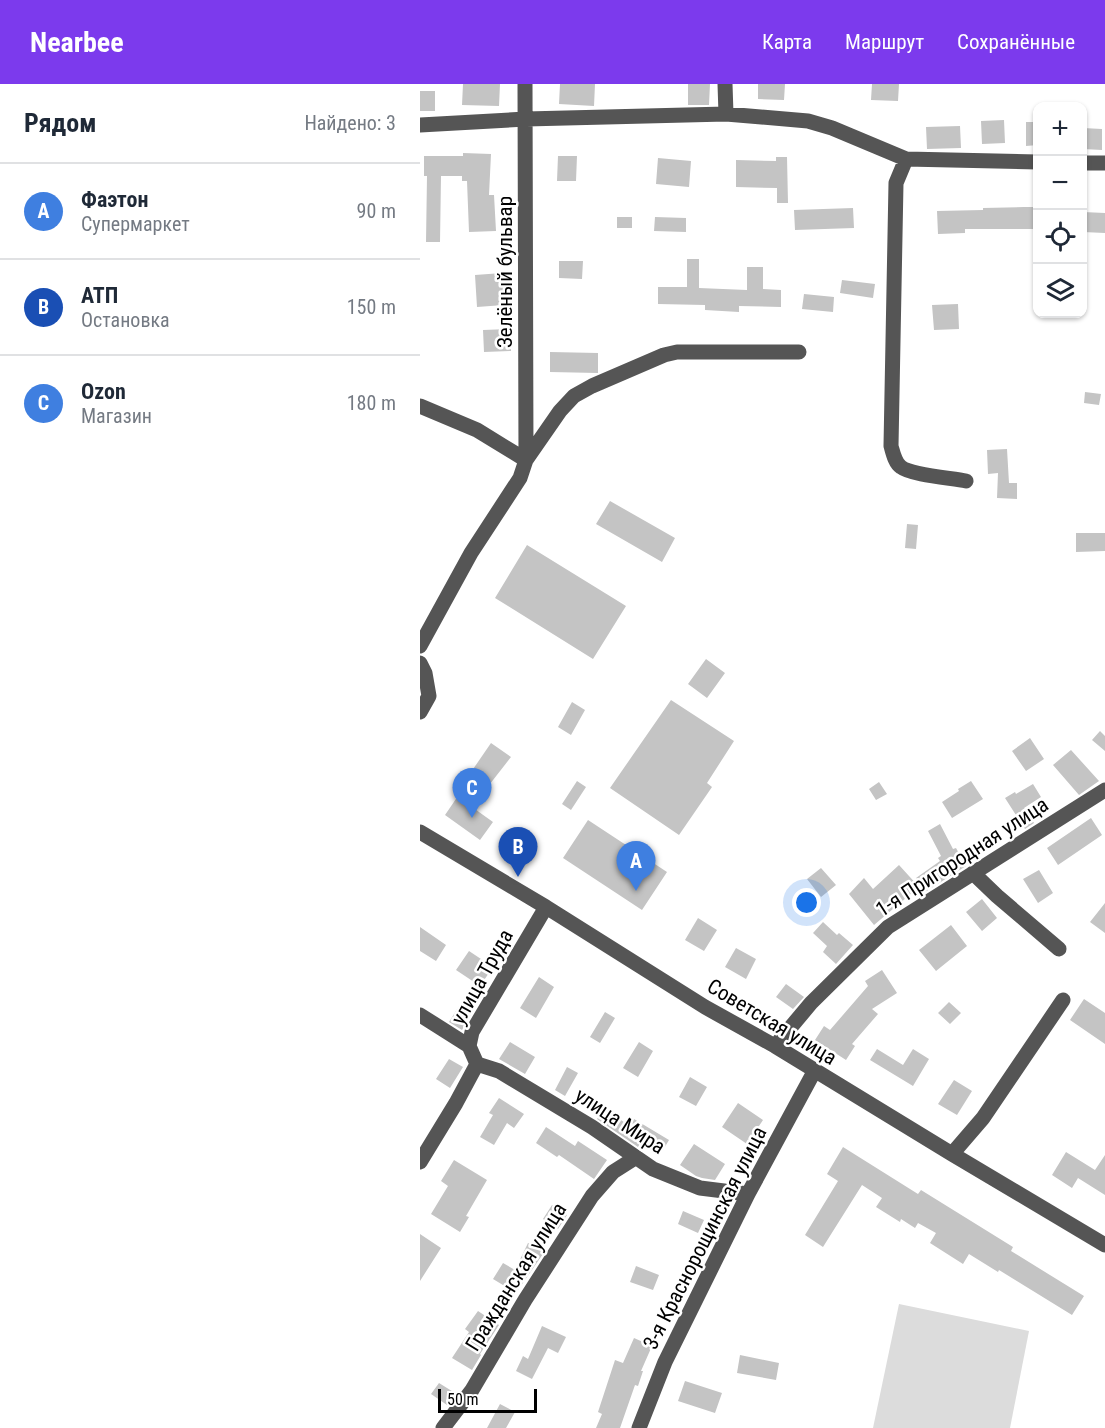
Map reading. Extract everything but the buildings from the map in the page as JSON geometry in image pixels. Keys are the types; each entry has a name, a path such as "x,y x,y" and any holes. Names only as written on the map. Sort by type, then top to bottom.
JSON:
{"street":[{"name":"Зелёный бульвар","path":"525,84 526,460"},
{"path":"725,84 726,114"},
{"path":"420,125 526,119 726,114 808,121 832,128 906,159 1033,162"},
{"path":"906,159 896,183 891,446 899,466 908,471 966,480"},
{"path":"1087,163 1105,163"},
{"path":"420,646 471,553 520,478 526,460 560,411 574,396 664,355 677,352 799,352"},
{"path":"420,406 477,430 526,460"},
{"path":"420,663 425,673 429,696 420,712"},
{"name":"1-я Пригородная улица","path":"775,1046 811,1003 888,927 1105,790"},
{"name":"Советская улица","path":"420,832 546,907 705,1007 775,1046 1105,1245"},
{"path":"973,873 1059,949"},
{"name":"улица Труда","path":"477,1064 469,1046 472,1032 546,907"},
{"path":"952,1154 983,1118 1063,1000"},
{"path":"420,1015 469,1046"},
{"path":"420,1162 477,1064"},
{"name":"улица Мира","path":"477,1064 499,1071 592,1127 653,1169 700,1188 748,1194"},
{"name":"3-я Краснорощинская улица","path":"639,1428 665,1362 748,1194 815,1070"},
{"name":"Гражданская улица","path":"443,1428 472,1390 525,1300 592,1196 613,1172 635,1158"}],"shaded area":[{"path":"899,1304 1029,1331 1010,1428 873,1428"}],"place":[{"name":"Ozon","path":"472,818"},
{"name":"АТП","path":"518,877"},
{"name":"Фаэтон","path":"636,891"}]}
